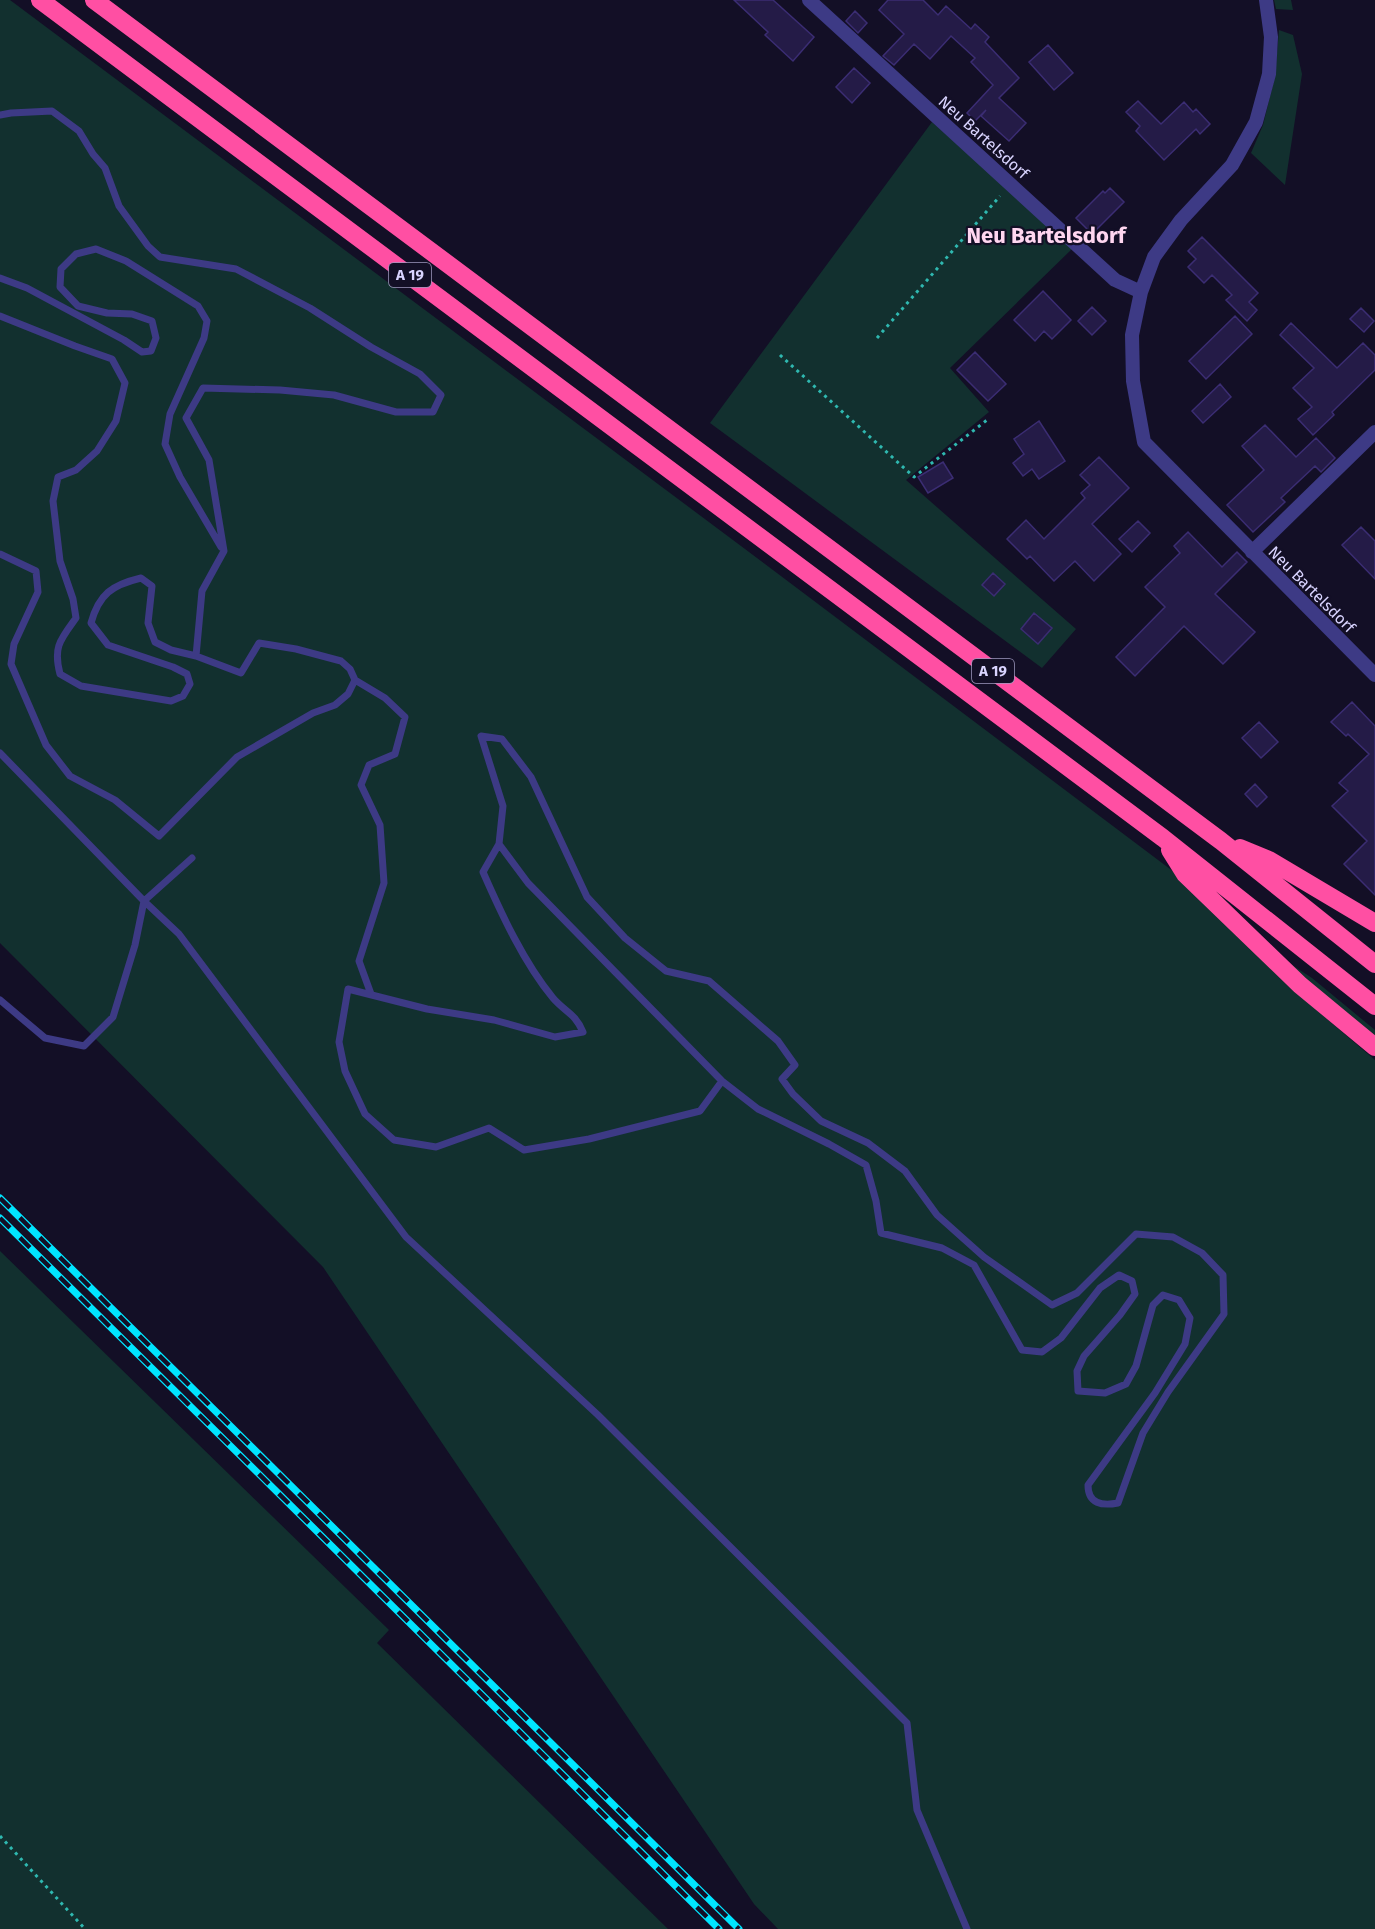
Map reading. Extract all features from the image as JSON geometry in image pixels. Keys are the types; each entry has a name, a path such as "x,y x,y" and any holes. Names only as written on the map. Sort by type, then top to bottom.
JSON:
{"highway":[{"name":"A 19","path":"40,0 1163,838 1375,1006"},
{"name":"A 19","path":"94,0 1221,841 1375,964"},
{"path":"1163,838 1185,874 1300,985 1375,1047"},
{"path":"1221,841 1269,860 1375,923"}],"street":[{"name":"Neu Bartelsdorf","path":"809,0 1115,280 1141,292"},
{"name":"Neu Bartelsdorf","path":"1267,2 1271,37 1269,74 1256,122 1233,165 1181,220 1155,257 1141,292 1132,335 1133,381 1144,442 1375,675"},
{"name":"Neu Bartelsdorf","path":"1252,552 1375,432"}],"lane":[{"path":"0,115 11,112 52,111 79,131 105,168 119,206 148,246 160,257 236,269 310,308 371,347 420,374 441,395 434,412 396,411 334,395 280,390 203,388 186,418 208,460 224,551 202,591 195,656"},
{"path":"0,278 27,288 142,352 151,351 156,338 152,321 132,314 107,313 78,306 60,287 61,269 76,254 96,249 126,261 198,306 207,321 204,338 170,414 165,444 180,477 224,551"},
{"path":"0,316 112,358 125,383 116,421 97,451 76,470 58,477 53,501 60,561 73,599 76,618 62,637 55,656 60,674 81,686 171,701 183,696 190,684 187,674 108,645 92,623 95,609 104,595 122,582 141,578 152,586 148,623 155,642 171,650 241,673 259,643 296,649 340,661 350,669 355,680 385,698 405,717 395,754 369,765 362,785 380,825 384,883 359,961 371,994"},
{"path":"0,554 36,571 38,592 14,644 11,664 46,745 70,776 116,800 159,836 237,757 313,713 335,705 348,694 355,680"},
{"path":"499,844 528,883 722,1081 758,1109 866,1165 876,1201 881,1233 942,1248 974,1265 1022,1350 1042,1352 1061,1338 1100,1288 1119,1275 1132,1281 1135,1294 1120,1315 1083,1356 1077,1371 1078,1391 1105,1394 1126,1384 1136,1366 1153,1305 1163,1295 1179,1300 1190,1318 1185,1344 1155,1393 1088,1485 1088,1493 1093,1501 1105,1506 1118,1503 1143,1433 1168,1392 1224,1314 1223,1275 1202,1253 1173,1237 1136,1234 1077,1293 1052,1305 984,1257 937,1215 905,1171 868,1143 821,1121 793,1094 782,1079 795,1065 778,1041 709,981 666,971 625,938 586,897 531,777 502,739 481,736 503,806 499,844 483,872 501,914 554,998 578,1020 584,1032 555,1036 494,1020 428,1010 348,988 339,1041 345,1071 364,1114 394,1140 436,1147 489,1128 524,1149 590,1139 700,1111 722,1081"},
{"path":"0,753 179,934 406,1237 598,1415 907,1723 916,1810 967,1929"},
{"path":"0,1000 45,1038 84,1046 113,1017 135,945 144,901 192,858"}],"path":[{"path":"877,338 1011,183"},
{"path":"780,355 914,477 987,420"},
{"path":"0,1836 85,1929"}],"green space":[{"path":"0,0 10,0 1182,878 1286,984 1375,1060 1375,1929 778,1929 754,1904 323,1267 0,943"},
{"path":"1274,0 1291,0 1293,10 1276,9"},
{"path":"1279,30 1293,35 1302,74 1285,185 1251,153 1263,125 1275,76"},
{"path":"932,122 1073,248 950,368 989,412 906,480 1076,629 1042,668 710,423"},
{"path":"1289,963 1312,978 1375,1030 1375,1037 1287,965"},
{"path":"0,1251 389,1630 377,1643 668,1929 0,1929"}],"building":[{"path":"734,0 773,0 814,37 793,61 765,35 768,32"},
{"path":"888,0 923,0 938,15 946,6 971,29 975,24 989,37 985,42 1019,78 999,98 1026,123 1009,141 981,116 986,110 975,121 967,113 993,85 971,62 975,58 951,36 930,59 914,44 894,65 883,56 904,34 879,10"},
{"path":"855,11 867,23 858,33 846,21"},
{"path":"1048,45 1073,73 1054,90 1029,62"},
{"path":"854,68 870,83 852,103 836,87"},
{"path":"1138,101 1161,124 1184,102 1193,112 1196,109 1210,124 1200,134 1196,129 1164,160 1136,131 1140,126 1126,112"},
{"path":"1110,188 1124,202 1092,234 1076,218 1103,191 1105,193"},
{"path":"1202,237 1258,293 1249,302 1257,310 1247,321 1226,300 1232,295 1212,275 1204,283 1188,267 1196,259 1188,251"},
{"path":"1043,291 1071,320 1052,339 1044,331 1035,341 1014,320"},
{"path":"1092,307 1106,321 1092,335 1078,321"},
{"path":"1361,308 1374,321 1364,332 1350,319"},
{"path":"1235,316 1252,334 1206,379 1189,361"},
{"path":"1291,323 1337,368 1363,343 1375,355 1375,370 1332,412 1334,415 1313,435 1298,419 1312,407 1293,388 1314,368 1280,335"},
{"path":"975,352 1006,384 988,401 957,370"},
{"path":"1220,384 1231,397 1203,423 1192,411"},
{"path":"1039,421 1065,461 1039,479 1032,469 1023,476 1013,463 1024,454 1014,439"},
{"path":"1265,425 1296,457 1316,438 1335,458 1321,472 1315,466 1281,498 1285,502 1253,532 1227,505 1264,470 1242,446"},
{"path":"1099,457 1129,488 1092,524 1121,554 1094,581 1075,561 1054,581 1030,556 1027,559 1007,539 1026,520 1044,539 1085,498 1081,493 1090,485 1080,475"},
{"path":"943,462 953,478 928,493 918,477"},
{"path":"1138,521 1150,533 1132,552 1119,539"},
{"path":"1361,527 1375,541 1375,579 1342,545"},
{"path":"1188,532 1222,567 1237,552 1247,562 1215,594 1255,632 1223,664 1184,626 1135,676 1116,657 1165,607 1145,587 1180,553 1174,546"},
{"path":"993,573 1005,584 994,596 982,585"},
{"path":"1034,613 1052,628 1038,644 1021,629"},
{"path":"1352,702 1375,726 1375,895 1344,864 1367,841 1332,806 1348,791 1339,783 1369,754 1331,722"},
{"path":"1259,722 1278,742 1261,758 1242,738"},
{"path":"1255,784 1267,797 1257,807 1245,794"}],"railway":[{"path":"0,1198 739,1929"},
{"path":"0,1218 719,1929"}],"district":[{"name":"Neu Bartelsdorf","path":"1046,235"}]}
